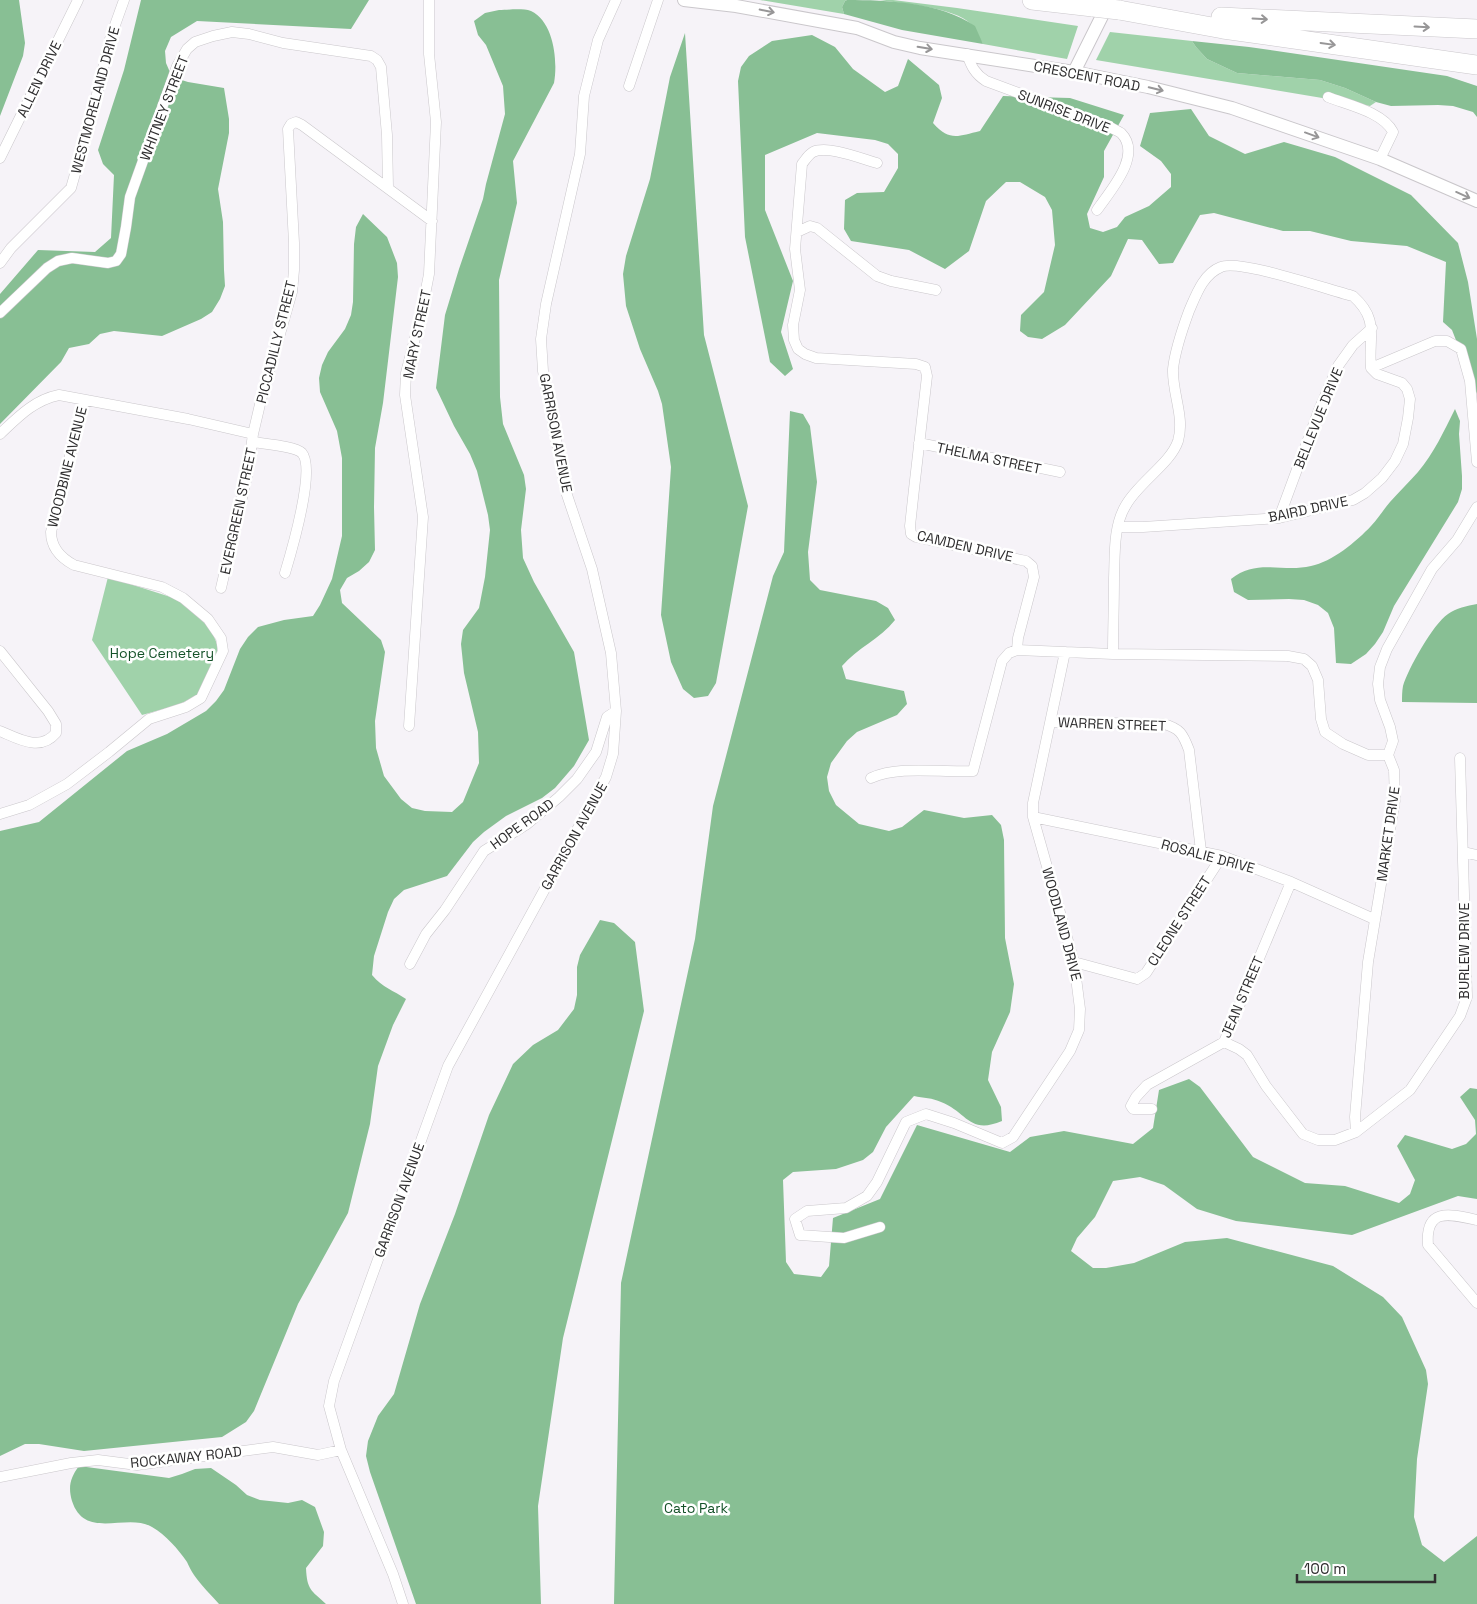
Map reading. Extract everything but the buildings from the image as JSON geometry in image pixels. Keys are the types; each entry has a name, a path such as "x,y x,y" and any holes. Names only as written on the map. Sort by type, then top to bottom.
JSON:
{"highway":[{"path":"1032,0 1107,6 1223,28 1477,65"},
{"path":"1141,13 1471,29"}],"street":[{"name":"ALLEN DRIVE","path":"0,158 78,0"},
{"name":"WESTMORELAND DRIVE","path":"0,263 11,248 71,188 93,111 110,39 124,0"},
{"name":"MARY STREET","path":"408,726 423,517 405,395 406,373 429,274 436,122 429,54 429,0"},
{"name":"GARRISON AVENUE","path":"404,1604 341,1450 329,1406 334,1381 448,1066 606,777 612,754 616,711 611,653 592,569 566,492 543,371 541,338 546,304 580,154 584,96 598,40 616,0"},
{"path":"629,86 658,0"},
{"name":"CRESCENT ROAD","path":"684,0 736,6 857,28 903,44 1074,72 1148,87 1232,108 1380,159 1477,201"},
{"path":"1074,72 1107,6"},
{"name":"WHITNEY STREET","path":"0,313 47,268 58,261 72,258 108,263 116,260 122,245 130,197 177,66 187,49 195,42 213,36 232,32 249,34 283,43 372,56 377,60 381,66 386,125 388,187"},
{"name":"SUNRISE DRIVE","path":"967,54 970,65 978,76 986,81 1121,133 1127,144 1129,156 1124,170 1097,210"},
{"path":"1328,97 1382,118 1389,124 1393,132 1380,159"},
{"name":"PICCADILLY STREET","path":"253,438 292,292 294,243 288,129 291,124 296,122 302,125 432,221"},
{"name":"CAMDEN DRIVE","path":"877,163 831,150 815,151 802,164 795,249 800,290 793,325 794,340 798,349 816,358 916,364 925,367 927,376 910,526 911,534 916,537 1026,561 1032,566 1034,577 1018,638 1017,650"},
{"path":"797,232 810,226 817,228 877,276 891,281 936,290"},
{"path":"1113,654 1115,557 1119,520 1126,505 1172,452 1178,442 1180,428 1173,372 1174,359 1182,330 1197,291 1206,278 1221,267 1232,265 1251,267 1353,296 1362,304 1370,318 1372,328 1371,368 1435,341 1447,341 1461,349 1470,381 1477,462"},
{"name":"BELLEVUE DRIVE","path":"1279,518 1319,410 1338,366 1352,345 1372,328"},
{"name":"BAIRD DRIVE","path":"1118,527 1279,518 1353,500 1365,493 1382,478 1396,461 1403,444 1410,400 1407,389 1402,383 1377,374 1371,368"},
{"path":"0,434 34,404 49,397 59,395 188,419 296,449 303,454 305,461 305,486 302,514 285,574"},
{"name":"WOODBINE AVENUE","path":"0,814 29,805 67,784 110,752 149,719 186,707 201,698 223,651 220,638 208,619 183,598 162,587 74,565 65,560 54,546 51,540 51,532 84,400"},
{"name":"EVERGREEN STREET","path":"221,588 248,472 253,438"},
{"name":"THELMA STREET","path":"919,443 1060,472"},
{"name":"MARKET DRIVE","path":"1356,1132 1355,1117 1368,962 1395,800 1394,770 1388,755 1393,741 1380,700 1378,684 1380,667 1396,632 1432,569 1457,540 1477,507"},
{"path":"871,778 893,772 973,771 1002,661 1009,653 1017,650 1113,654 1288,656 1304,659 1312,666 1318,680 1320,720 1325,732 1342,744 1368,756 1388,755"},
{"path":"0,651 48,712 56,724 56,733 51,739 34,744 0,731"},
{"name":"WOODLAND DRIVE","path":"880,1227 844,1238 800,1235 795,1220 807,1211 846,1208 867,1196 877,1182 906,1122 926,1114 954,1123 1002,1143 1013,1137 1070,1051 1079,1030 1079,989 1074,962 1033,817 1033,803 1065,652"},
{"name":"HOPE ROAD","path":"410,964 426,934 445,910 484,851 527,824 577,779 596,752 607,717 616,711"},
{"name":"WARREN STREET","path":"1051,722 1163,724 1173,727 1183,734 1189,750 1201,851"},
{"name":"BURLEW DRIVE","path":"1224,1042 1247,1055 1266,1086 1303,1134 1318,1140 1335,1140 1356,1132 1410,1090 1464,1009 1467,997 1460,758"},
{"name":"ROSALIE DRIVE","path":"1033,817 1222,856 1291,882 1374,919"},
{"path":"1463,852 1477,855"},
{"name":"CLEONE STREET","path":"1074,962 1137,979 1142,976 1146,973 1222,856"},
{"name":"JEAN STREET","path":"1152,1109 1133,1109 1131,1106 1147,1085 1224,1042 1291,882"},
{"path":"1465,919 1477,923"},
{"path":"1477,1220 1453,1215 1439,1216 1431,1222 1427,1233 1428,1245 1477,1304"},
{"name":"ROCKAWAY ROAD","path":"0,1477 71,1462 98,1460 137,1465 273,1447 318,1456 341,1450"}],"green space":[{"path":"0,0 19,0 25,43 23,56 0,116"},
{"path":"141,0 369,0 351,29 197,21 171,37 165,51 166,63 172,77 188,82 224,88 229,119 229,133 218,189 223,222 225,286 220,299 212,312 201,319 162,336 114,331 100,334 89,344 69,348 61,362 0,424 0,294 38,250 95,252 111,238 114,175 103,164 98,150 124,70"},
{"path":"760,0 847,0 842,7 844,14"},
{"path":"847,0 913,4 946,12 975,26 983,44 902,30 844,14 842,7"},
{"path":"880,0 957,8 1078,26 1067,59 983,44 971,24 963,18 928,7"},
{"path":"499,10 527,10 539,16 549,33 555,53 554,83 513,161 517,203 499,280 500,397 503,424 524,475 526,489 521,530 523,558 534,582 574,652 589,740 574,766 555,788 542,798 506,816 484,832 473,842 447,876 404,890 394,899 374,956 372,975 384,986 406,999 393,1025 378,1066 370,1124 348,1213 298,1304 254,1411 246,1422 222,1437 84,1451 39,1444 25,1444 0,1456 0,831 39,822 127,751 167,734 206,711 224,690 240,649 258,627 284,620 313,616 320,605 332,579 342,536 342,458 337,431 320,392 319,378 328,352 345,329 351,315 356,227 363,214 387,237 397,263 398,277 383,403 375,448 375,550 369,562 347,578 340,590 342,603 381,640 385,652 375,721 376,748 384,776 401,799 412,808 425,811 452,812 463,802 479,763 478,732 464,673 461,644 463,630 479,608 485,577 490,530 477,471 436,388 445,315 483,199 505,114 503,86 486,45 478,35 474,21 485,13"},
{"path":"1110,32 1192,41 1207,59 1237,73 1320,80 1345,88 1376,102 1370,106 1096,60"},
{"path":"685,33 704,335 748,506 716,683 708,696 694,698 683,689 671,662 661,615 671,467 662,404 640,349 626,306 623,274 626,256 650,179 670,77"},
{"path":"812,35 835,47 853,69 885,92 898,86 908,59 939,85 942,98 933,123 944,133 950,135 960,136 980,131 1003,96 1070,98 1124,115 1104,151 1104,177 1087,214 1090,228 1103,232 1117,227 1125,217 1149,206 1171,187 1171,174 1161,161 1140,146 1150,113 1191,109 1209,136 1245,154 1284,142 1335,157 1411,195 1458,243 1468,282 1477,339 1477,394 1452,330 1443,322 1446,262 1407,246 1351,241 1310,231 1283,231 1214,213 1200,215 1173,263 1159,264 1142,240 1128,239 1111,276 1065,325 1042,339 1028,337 1020,331 1021,315 1044,292 1055,245 1052,210 1045,197 1020,182 1006,182 986,201 969,251 945,269 909,250 851,241 844,229 845,200 857,193 884,192 898,168 898,154 888,144 875,140 817,133 765,155 765,210 793,281 781,332 793,369 785,376 770,362 745,237 738,81 741,67 749,56 772,41"},
{"path":"1192,41 1249,47 1447,76 1477,86 1477,117 1473,112 1453,106 1391,106 1320,80 1237,73 1207,59"},
{"path":"1455,409 1460,421 1462,476 1462,489 1458,502 1394,606 1383,632 1366,654 1351,664 1336,663 1334,628 1328,613 1318,605 1304,600 1248,600 1234,592 1231,579 1250,569 1311,566 1336,556 1351,544 1374,523 1390,502 1424,465"},
{"name":"Cato Park","path":"790,411 803,414 810,426 817,482 808,552 810,580 820,590 876,601 888,608 895,620 842,666 846,679 904,691 907,704 897,715 857,732 847,741 831,763 827,777 829,791 836,805 859,824 889,831 902,827 924,810 964,818 992,815 1001,825 1004,840 1005,938 1014,984 1010,1012 992,1052 988,1080 1001,1107 1002,1121 991,1125 975,1124 950,1106 931,1099 914,1096 886,1127 873,1152 863,1160 836,1169 793,1172 783,1180 786,1262 794,1274 821,1277 829,1266 833,1218 880,1199 917,1125 1010,1152 1030,1137 1064,1131 1133,1144 1153,1128 1159,1090 1189,1079 1200,1087 1253,1157 1305,1183 1345,1186 1399,1203 1410,1194 1415,1180 1397,1146 1405,1135 1452,1149 1466,1144 1476,1134 1475,1120 1460,1097 1470,1088 1477,1089 1477,1199 1458,1196 1352,1235 1236,1221 1197,1209 1164,1185 1140,1177 1113,1181 1095,1217 1077,1238 1071,1251 1093,1268 1106,1268 1134,1263 1185,1242 1227,1238 1333,1266 1383,1297 1402,1317 1426,1370 1428,1384 1417,1459 1414,1517 1422,1545 1444,1562 1477,1536 1477,1604 614,1604 621,1283 695,939 713,806 773,576 784,552"},
{"name":"Hope Cemetery","path":"108,577 180,600 211,629 217,644 217,654 198,695 178,705 142,715 92,640"},
{"path":"1477,604 1477,703 1402,702 1406,678 1415,658 1435,627 1451,612"},
{"path":"600,920 614,923 635,942 644,1011 563,1338 538,1506 541,1604 416,1604 370,1472 366,1456 368,1441 378,1416 394,1394 420,1304 455,1214 489,1115 513,1064 533,1045 558,1030 574,1009 577,995 577,967 580,955"},
{"path":"79,1466 169,1478 195,1469 211,1468 247,1495 260,1500 288,1503 302,1500 315,1507 324,1532 323,1546 306,1568 307,1581 311,1589 326,1604 219,1604 197,1579 176,1547 157,1530 142,1523 96,1523 86,1520 78,1513 72,1501 70,1487"}]}
